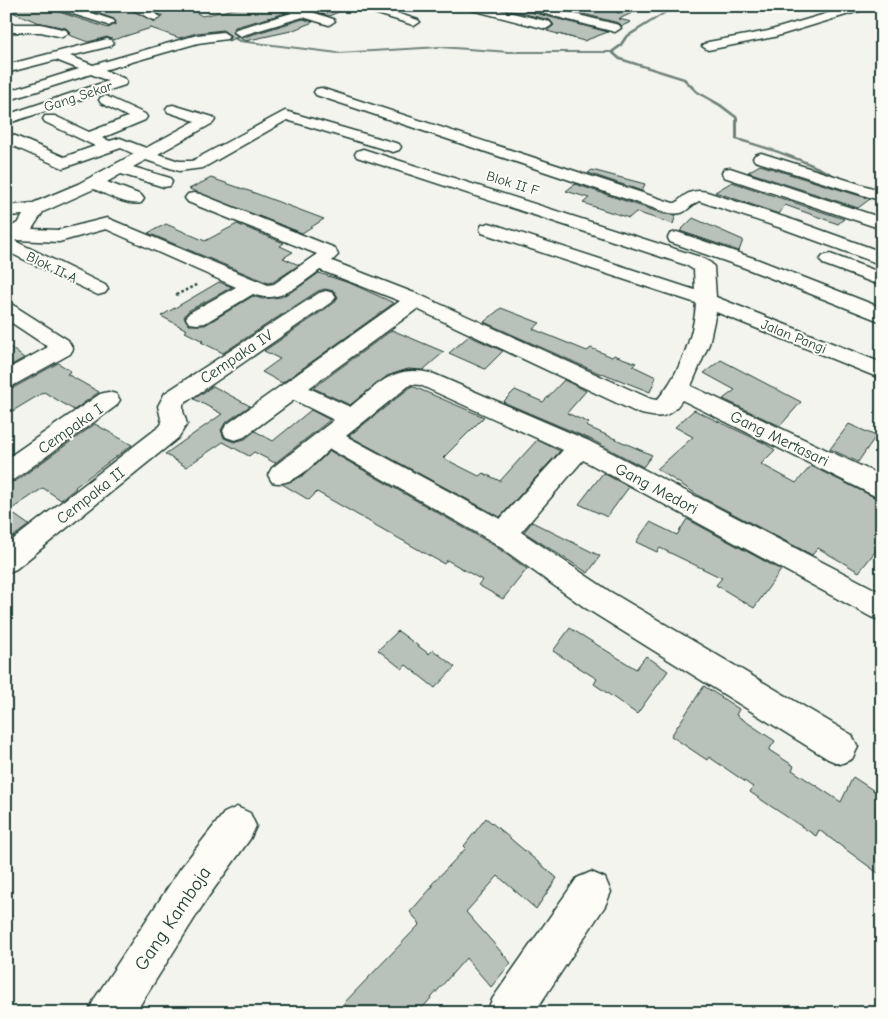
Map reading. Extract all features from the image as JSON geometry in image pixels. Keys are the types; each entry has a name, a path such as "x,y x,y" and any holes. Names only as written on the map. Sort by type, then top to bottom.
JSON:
{"street":[{"path":"6,7 10,6"},
{"path":"131,6 156,17"},
{"path":"281,6 329,21"},
{"path":"362,6 414,22"},
{"path":"468,6 549,26"},
{"path":"527,6 615,28"},
{"path":"708,46 770,34 865,6"},
{"path":"57,8 108,22"},
{"path":"240,32 303,13"},
{"path":"246,19 282,34"},
{"path":"6,28 42,28 62,33"},
{"path":"6,97 92,69 196,39 223,36"},
{"path":"6,69 54,55 107,43"},
{"path":"54,55 92,69"},
{"name":"Gang Sekar","path":"6,120 120,82 92,69"},
{"path":"321,92 671,208 681,208 693,196 701,196 790,225 882,259"},
{"path":"90,137 140,117 106,100"},
{"path":"6,211 36,208 94,183 208,120 173,109"},
{"path":"6,137 63,164 108,146 125,144 175,166 190,167 285,115 412,152"},
{"path":"50,119 108,146"},
{"path":"318,262 415,300 647,407 663,408 679,389 699,339 704,320 706,300 704,267 694,261 363,154"},
{"path":"761,158 790,166 856,190 882,196"},
{"path":"121,169 164,182"},
{"path":"730,173 882,224"},
{"path":"94,183 135,199"},
{"path":"9,239 59,236 84,231 107,223 266,292 276,291 328,255 328,252 194,198"},
{"path":"790,225 824,204"},
{"path":"9,239 26,225 36,208"},
{"name":"Jalan Pangi","path":"489,229 706,300 882,372"},
{"path":"659,232 752,264 882,316"},
{"name":"Blok II A","path":"9,239 98,289"},
{"path":"830,260 882,280"},
{"path":"197,318 252,286"},
{"name":"Cempaka IV","path":"174,428 174,420 168,406 173,400 326,297"},
{"path":"235,432 415,300"},
{"path":"6,309 60,345 62,349 6,380"},
{"name":"Gang Medori","path":"351,418 402,378 411,376 426,379 580,447 882,608"},
{"name":"Gang Mertasari","path":"679,389 882,488"},
{"path":"281,475 351,418 293,390"},
{"name":"Cempaka I","path":"6,472 108,400"},
{"name":"Cempaka II","path":"6,561 174,428"},
{"path":"328,437 503,534 598,600 840,747"},
{"path":"503,534 580,447"},
{"name":"Gang Kamboja","path":"110,1013 194,883 237,826"},
{"path":"508,1013 591,892"}],"building":[{"path":"17,6 51,6 53,10 108,28 116,24 114,19 77,6 124,6 155,22 163,16 145,6 186,6 202,16 247,6 278,6 280,11 286,13 235,27 232,32 241,38 303,19 313,22 291,31 245,41 238,37 228,41 231,36 223,30 197,33 179,38 151,28 113,40 107,37 88,42 69,35 70,32 66,28 37,22 9,11"},
{"path":"301,6 350,6 350,7 329,16"},
{"path":"492,6 520,6 523,10 608,32 584,41 547,31 554,25 550,20"},
{"path":"551,6 605,6 618,13 626,10 626,6 647,6 619,19 631,22 622,26 619,23"},
{"path":"760,165 870,199 858,208 748,172"},
{"path":"592,170 645,184 642,191 588,173"},
{"path":"211,178 324,219 302,233 189,189"},
{"path":"732,182 844,219 838,224 785,205 779,214 715,192"},
{"path":"575,184 664,214 676,215 673,224 636,212 629,218 583,203 589,198 566,191"},
{"path":"693,218 743,240 739,251 680,231"},
{"path":"166,224 205,241 237,224 284,243 280,246 293,252 283,258 299,265 273,282 268,283 148,233"},
{"path":"319,273 352,284 394,303 282,383 262,372 280,359 264,351 334,303 338,297 334,291 325,289 318,291 223,353 201,342 203,341 185,332 187,330 161,316 219,282 232,287 188,311 184,317 189,325 205,325 253,296 262,299 281,297"},
{"path":"501,308 540,323 533,329 587,351 591,348 612,357 614,355 636,363 633,366 656,377 650,392 601,374 484,322"},
{"path":"392,330 444,352 423,370 408,369 387,376 350,405 313,388"},
{"path":"469,336 503,351 485,369 449,353"},
{"path":"6,344 24,358 6,368"},
{"path":"721,360 801,402 780,426 723,399 735,390 704,373"},
{"path":"58,363 71,371 67,374 99,392 74,410 44,392 6,415 6,389 15,387"},
{"path":"564,380 586,391 567,413 589,423 586,426 652,455 643,467 590,439 503,402 515,390 543,402"},
{"path":"213,386 250,406 225,423 221,430 224,438 234,442 245,439 255,431 273,441 311,410 330,420 275,463 254,452 249,456 223,442 186,467 165,454 222,414 194,399"},
{"path":"412,386 484,417 443,458 479,476 483,473 500,481 537,440 560,451 500,517 349,436"},
{"path":"694,410 775,450 761,464 796,483 811,466 882,501 882,543 859,572 818,548 812,555 701,497 657,469 693,437 675,427"},
{"path":"95,424 132,445 75,487 61,500 43,488 9,511 29,525 6,542 6,483 16,481"},
{"path":"849,424 876,436 858,462 830,449"},
{"path":"330,451 492,544 527,569 503,599 478,585 482,580 447,560 444,564 317,492 309,500 282,484 304,475"},
{"path":"603,473 629,487 607,517 579,504"},
{"path":"687,519 781,570 754,608 716,585 722,578 660,548 657,552 636,542 650,522 677,535"},
{"path":"532,522 600,556 588,573 524,532"},
{"path":"570,628 636,669 646,656 668,671 637,714 594,684 597,679 553,651"},
{"path":"398,631 429,654 433,650 455,667 435,688 406,665 402,669 378,650"},
{"path":"704,686 739,709 736,715 775,741 769,750 794,766 792,770 841,802 853,777 882,796 882,876 819,830 816,836 750,792 753,787 709,757 707,760 671,736"},
{"path":"486,818 557,878 536,909 498,876 466,912 511,963 491,987 466,958 418,1013 351,1013 344,1003 420,924 410,912 433,886 431,885 466,848 464,846"}],"waterway":[{"path":"612,52 620,46 626,37 676,6"},
{"path":"205,29 231,36 239,41 338,53 440,47 509,52 612,52"},
{"path":"6,33 78,31"},
{"path":"612,52 620,59 684,79 697,92 720,105 737,118 736,139 803,161 841,180"}]}
